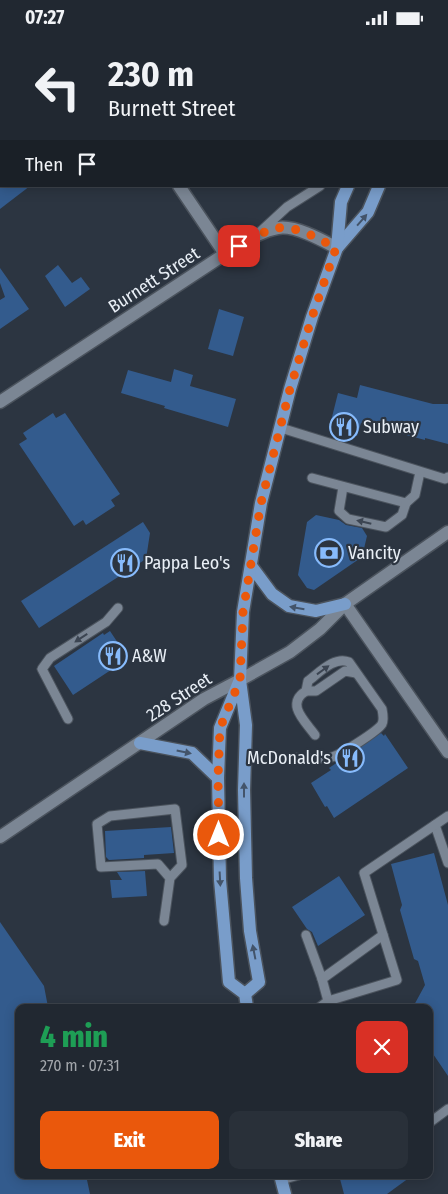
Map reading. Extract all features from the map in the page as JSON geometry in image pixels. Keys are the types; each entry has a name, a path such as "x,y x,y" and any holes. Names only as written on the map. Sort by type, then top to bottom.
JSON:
{"main road":[{"path":"245,994 259,982 248,909 244,799 246,725 240,680 243,612 252,567 261,503 290,389 336,248 341,203 348,187"},
{"path":"336,248 368,212 379,187"},
{"path":"252,567 272,594 289,606 316,611 345,604"},
{"path":"240,680 220,728 218,778 220,880 229,982 245,994 247,1004"},
{"path":"140,743 192,753 218,778"},
{"path":"281,1179 285,1194"}],"street":[{"path":"180,187 225,254"},
{"name":"Burnett Street","path":"0,402 225,254 254,237 276,228 284,228 311,235 336,248"},
{"name":"228 Street","path":"0,837 204,699 290,652 320,629 345,604 448,532"},
{"path":"345,604 448,751"}],"lane":[{"path":"254,237 287,207 318,187"},
{"path":"281,428 420,472 445,479 448,477"},
{"path":"343,487 339,511 348,519 386,527 402,515 406,503 414,495 420,472"},
{"path":"312,478 406,503"},
{"path":"68,719 60,700 42,669 50,658 106,622 118,608"},
{"path":"296,758 331,757 341,753 377,729 382,723 382,709 348,662 340,660 334,662 308,681 306,691"},
{"path":"315,735 296,707 298,696 306,691 316,691 345,671 356,673"},
{"path":"164,921 170,878 182,865 175,809 110,816 97,824 101,867 158,864 170,878"},
{"path":"324,1004 328,1001 397,980 364,873 448,816"},
{"path":"435,825 448,863"},
{"path":"306,935 328,1001"},
{"path":"322,979 383,935"},
{"path":"433,1120 448,1109"}],"building":[{"path":"0,187 29,187 0,209"},
{"path":"58,265 72,283 81,277 90,289 65,307 45,276"},
{"path":"0,268 29,309 0,329 0,300 5,297 0,283"},
{"path":"219,309 244,317 233,356 208,349"},
{"path":"174,369 193,375 190,386 236,399 228,427 121,393 128,370 171,382"},
{"path":"360,385 433,404 448,404 448,444 425,438 425,440 361,423 357,436 329,429 338,393 357,398"},
{"path":"53,413 56,418 65,413 120,494 111,500 115,506 86,525 83,520 74,526 19,444 27,439 23,433"},
{"path":"316,515 362,528 367,536 362,557 314,590 307,588 298,575 307,522"},
{"path":"143,522 150,533 146,559 39,628 21,601"},
{"path":"110,631 124,652 119,656 120,664 73,695 54,666 103,633 104,635"},
{"path":"381,733 384,736 385,734 408,768 334,818 311,783 331,770 329,768"},
{"path":"171,827 174,853 144,855 144,858 109,860 106,857 105,831"},
{"path":"434,853 448,905 448,1076 433,1054 433,1004 415,1004 425,985 418,961 414,959 400,910 402,905 391,864"},
{"path":"145,871 147,896 112,898 110,880 122,880 117,872"},
{"path":"339,876 365,915 318,946 312,932 307,929 292,907"},
{"path":"0,922 44,986 47,1004 15,1004 15,1179 83,1179 87,1180 90,1194 0,1194"},
{"path":"340,1179 408,1179 387,1194 344,1194"}],"place":[{"name":"Subway","path":"344,427"},
{"name":"Vancity","path":"329,553"},
{"name":"Pappa Leo's","path":"125,563"},
{"name":"A&W","path":"113,656"},
{"name":"McDonald's","path":"350,758"}],"route":[{"path":"219,835 218,778 220,728 240,680 243,612 252,567 261,503 290,389 336,248 311,235 284,228 276,228 254,237 239,246"}]}
